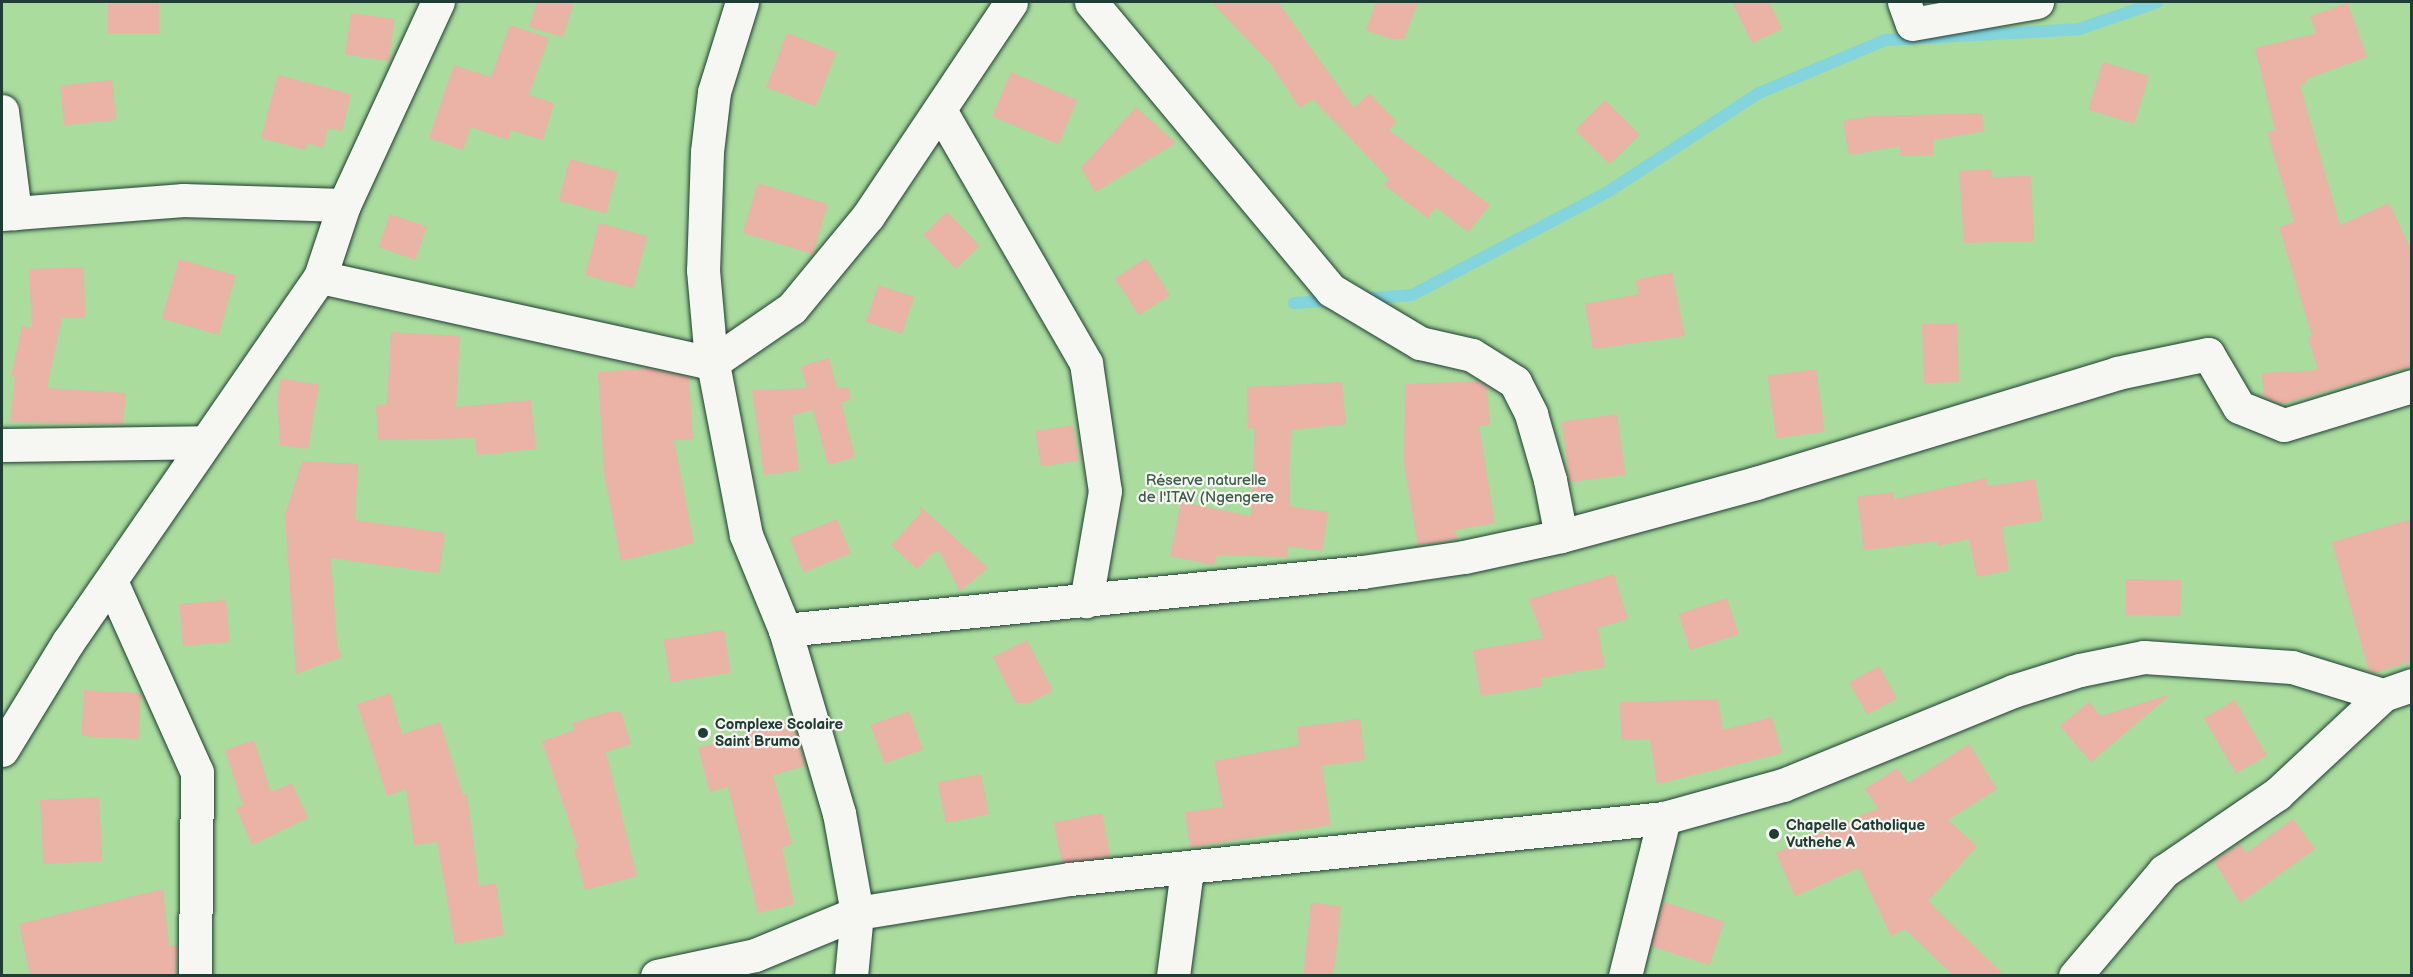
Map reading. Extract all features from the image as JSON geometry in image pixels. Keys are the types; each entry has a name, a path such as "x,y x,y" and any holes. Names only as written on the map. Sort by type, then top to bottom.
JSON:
{"street":[{"path":"2,750 111,581 320,277 344,205 438,2"},
{"path":"742,2 714,92 707,152 703,270 712,363 746,535 785,630 823,751 857,913 851,975"},
{"path":"320,277 712,363 792,308 868,216 1011,2"},
{"path":"1091,2 1329,286 1420,343 1472,355 1515,382 1531,414 1547,469 1561,536"},
{"path":"1904,2 1912,24 2037,2"},
{"path":"939,110 994,199 1086,363 1105,491 1086,601"},
{"path":"2,111 8,214 183,200 344,205"},
{"path":"785,630 1362,572 1464,557 1561,536 1756,483 2118,373 2208,354 2239,407 2284,425 2412,386"},
{"path":"2,445 205,442"},
{"path":"111,581 197,772 195,975"},
{"path":"657,975 755,955 857,913 1070,879 1187,870 1664,818 1784,785 2013,691 2080,670 2144,657 2292,667 2397,690"},
{"path":"2075,975 2164,871 2277,794 2397,690"},
{"path":"1625,975 1664,818"},
{"path":"1173,975 1187,870"}],"green space":[{"name":"Réserve naturelle de l'ITAV (Ngengere","path":"2,2 2411,2 2411,975 2,975"}],"building":[{"path":"108,2 159,2 159,33 108,33"},
{"path":"537,2 574,2 563,37 529,27"},
{"path":"1211,2 1278,2 1354,108 1369,93 1397,122 1389,130 1490,205 1468,232 1436,207 1428,218 1384,185 1389,179 1313,99 1300,108 1270,63"},
{"path":"1376,2 1418,2 1404,39 1391,39 1366,30"},
{"path":"1732,2 1769,2 1782,29 1752,43"},
{"path":"2348,3 2367,57 2306,79 2307,83 2300,85 2340,225 2389,203 2412,252 2412,366 2282,404 2264,397 2262,373 2318,370 2308,337 2312,336 2279,227 2294,222 2267,132 2275,130 2255,48 2316,33 2310,16"},
{"path":"351,13 395,19 389,61 345,55"},
{"path":"510,25 549,38 529,95 554,103 543,140 511,130 508,140 471,127 463,150 429,138 454,65 491,77"},
{"path":"787,33 836,52 816,106 766,87"},
{"path":"2103,62 2149,76 2134,124 2088,110"},
{"path":"1011,72 1077,100 1059,144 992,116"},
{"path":"278,75 351,94 342,131 328,128 323,148 307,143 306,150 261,138"},
{"path":"112,80 116,120 64,125 60,85"},
{"path":"1605,100 1640,135 1610,164 1575,130"},
{"path":"1136,107 1176,143 1095,192 1081,168"},
{"path":"1982,113 1984,131 1933,140 1933,155 1900,156 1900,146 1849,155 1843,121 1870,116"},
{"path":"570,159 617,172 606,213 559,201"},
{"path":"1991,169 1992,177 2031,176 2034,241 1964,243 1959,171"},
{"path":"758,183 828,204 813,254 743,233"},
{"path":"947,212 980,246 956,269 923,235"},
{"path":"390,214 427,227 415,260 379,247"},
{"path":"599,223 647,236 633,288 585,275"},
{"path":"1146,258 1170,295 1139,315 1115,278"},
{"path":"179,259 236,275 219,335 162,319"},
{"path":"84,267 85,318 62,318 47,388 126,393 123,424 10,422 15,377 11,376 22,326 32,328 29,269"},
{"path":"1672,272 1685,336 1593,349 1585,304 1639,294 1636,280"},
{"path":"878,285 914,297 902,334 866,322"},
{"path":"1957,323 1959,382 1924,383 1922,324"},
{"path":"391,332 460,336 456,407 531,400 536,449 477,455 475,438 378,440 376,405 387,404"},
{"path":"829,358 837,388 849,387 851,400 841,402 855,457 828,465 813,410 792,415 799,470 764,475 752,390 807,388 801,366"},
{"path":"649,368 689,377 693,439 674,440 694,543 621,561 604,473 598,372"},
{"path":"1816,369 1825,431 1776,438 1767,376"},
{"path":"281,378 319,385 308,449 280,445 277,398"},
{"path":"1479,381 1487,387 1490,425 1479,426 1495,523 1455,530 1457,539 1418,545 1404,464 1405,384"},
{"path":"1342,382 1346,424 1291,430 1289,506 1328,512 1322,551 1288,546 1287,557 1217,555 1214,565 1170,556 1181,502 1251,516 1255,428 1248,429 1247,387"},
{"path":"1617,414 1625,474 1570,482 1562,422"},
{"path":"1073,425 1079,461 1041,467 1035,431"},
{"path":"302,461 358,464 355,520 445,533 439,573 331,558 337,644 342,657 296,674 285,515"},
{"path":"1986,478 1988,486 2035,479 2042,520 2002,527 2009,570 1977,577 1969,539 1938,546 1937,541 1864,550 1857,497 1893,492 1894,499"},
{"path":"920,506 988,568 960,591 939,551 931,554 917,569 891,545 921,513"},
{"path":"837,519 851,553 804,572 790,538"},
{"path":"2412,519 2412,661 2374,673 2369,671 2332,542"},
{"path":"1614,574 1628,619 1598,628 1605,667 1541,678 1542,686 1481,696 1473,650 1543,638 1529,599"},
{"path":"2126,579 2181,580 2180,616 2125,615"},
{"path":"1727,598 1739,634 1690,650 1678,614"},
{"path":"226,600 230,642 183,646 179,604"},
{"path":"724,630 731,672 670,682 664,640"},
{"path":"1027,640 1053,691 1029,703 1016,703 993,657"},
{"path":"1879,666 1897,698 1867,715 1849,682"},
{"path":"84,690 141,693 139,739 82,736"},
{"path":"390,693 402,734 440,722 463,795 467,794 479,886 496,883 504,935 455,944 437,842 414,845 406,789 387,796 357,704"},
{"path":"2171,694 2091,762 2060,726 2089,702 2101,716"},
{"path":"1718,699 1723,730 1772,717 1782,753 1657,784 1650,739 1621,740 1620,702"},
{"path":"2235,700 2267,755 2236,773 2204,718"},
{"path":"909,711 923,750 884,764 870,725"},
{"path":"608,712 621,712 631,744 606,752 637,876 585,890 574,849 578,848 542,741 575,730 572,723"},
{"path":"1360,719 1365,760 1322,766 1331,825 1190,847 1185,812 1223,807 1214,761 1299,745 1297,727"},
{"path":"792,720 805,766 773,775 792,844 782,847 794,904 758,913 728,787 710,792 698,748"},
{"path":"254,740 271,792 292,783 308,818 252,845 236,808 243,805 225,750"},
{"path":"1969,744 1997,789 1948,820 1977,846 1928,901 2004,975 1953,975 1905,929 1891,936 1859,868 1795,896 1776,853 1878,808 1865,789 1897,768 1908,783"},
{"path":"981,774 989,814 946,823 938,782"},
{"path":"99,797 102,861 43,864 40,800"},
{"path":"1102,813 1110,856 1062,866 1054,822"},
{"path":"2293,819 2315,849 2240,903 2214,861 2241,844 2246,853"},
{"path":"163,889 169,945 177,945 176,975 30,975 19,924"},
{"path":"1664,902 1724,921 1710,965 1650,946"},
{"path":"1311,903 1341,906 1333,976 1303,975"}],"waterway":[{"path":"1359,299 1412,295 1609,191 1759,93 1885,40 2079,29 2158,2"},
{"path":"1294,303 1333,300"}],"place":[{"name":"Complexe Scolaire Saint Brumo","path":"703,733"},
{"name":"Chapelle Catholique Vuthehe A","path":"1774,834"}]}
